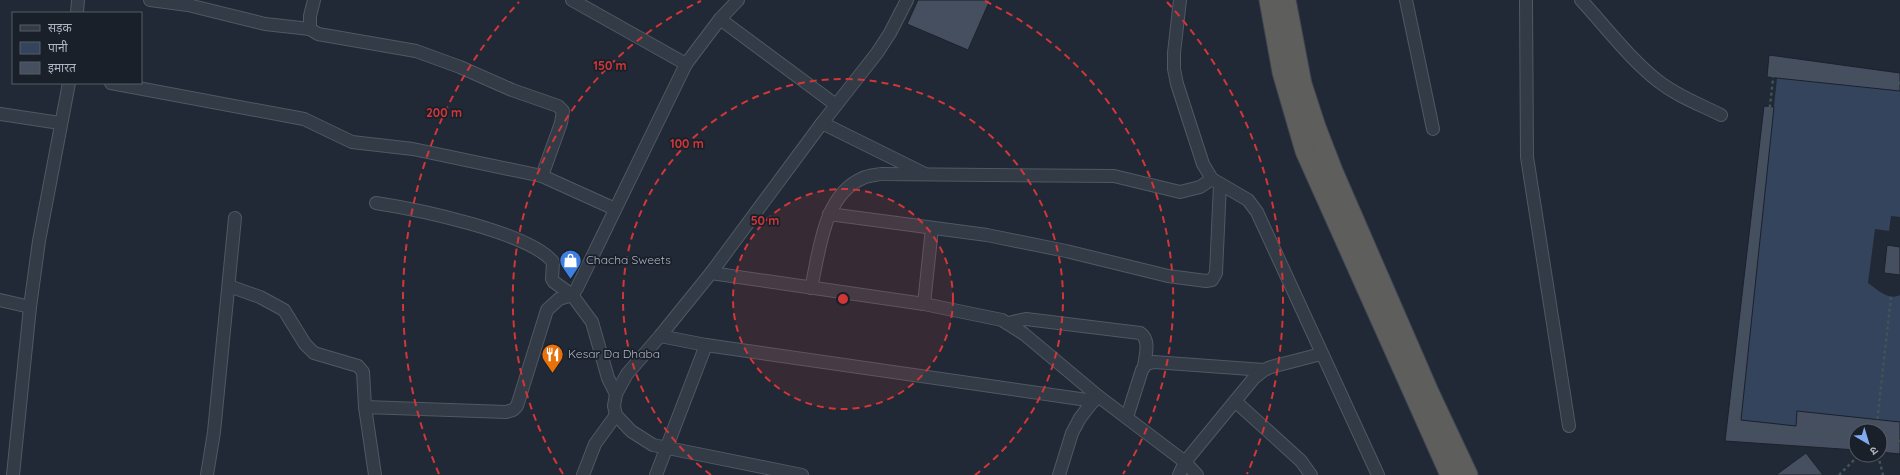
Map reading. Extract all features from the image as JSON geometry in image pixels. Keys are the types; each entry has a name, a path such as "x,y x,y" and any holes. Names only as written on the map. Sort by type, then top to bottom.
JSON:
{"highway":[{"path":"1269,0 1282,72 1305,151 1450,475"},
{"path":"1286,0 1302,84 1330,164 1351,216 1468,475"}],"street":[{"path":"77,12 78,0"},
{"path":"150,0 188,5 265,24 310,29 326,37 416,51 460,67 512,90 558,106 563,111 561,123 542,176"},
{"path":"310,29 310,16 314,0"},
{"path":"573,0 686,64"},
{"path":"365,407 506,412 513,410 517,406 547,310 559,299 572,295 577,288 686,64 720,18 738,0"},
{"path":"802,475 665,448 640,438 631,432 616,415 614,406 616,394 627,374 711,273 822,123 877,53 890,33 906,0"},
{"path":"1180,0 1174,53 1177,84 1203,164 1216,182 1248,200 1257,212 1378,475"},
{"path":"1406,0 1433,129"},
{"path":"1526,0 1527,157 1569,426"},
{"path":"1581,0 1630,54 1658,81 1682,97 1720,115"},
{"path":"720,18 836,105"},
{"path":"13,475 30,306 39,241 68,84"},
{"path":"117,84 304,118 352,142 413,150 542,176 615,209"},
{"path":"0,114 60,123"},
{"path":"822,123 926,175"},
{"path":"811,288 829,214 836,200 849,187 865,177 881,174 1114,176 1180,192 1216,182"},
{"path":"829,214 986,235 1066,251 1168,276 1212,280 1216,273 1216,182"},
{"path":"376,203 418,210 518,240 549,257 553,262 552,279 572,295 592,322 608,378 616,394"},
{"path":"207,475 214,432 235,218"},
{"path":"924,304 932,228"},
{"path":"711,273 924,304 1002,320 1024,334 1096,398 1127,417 1185,462 1197,475"},
{"path":"229,286 260,297 284,310 305,344 314,353 358,366 363,372 365,407 375,475"},
{"path":"0,300 30,306"},
{"path":"1008,323 1026,319 1140,333 1146,338 1147,345 1144,367 1127,417"},
{"path":"660,336 706,344 1096,398"},
{"path":"656,475 665,448 706,344"},
{"path":"1144,367 1154,362 1264,370 1322,354"},
{"path":"1179,475 1185,462 1234,401 1254,378 1264,370"},
{"path":"1061,474 1072,433 1080,418 1096,398"},
{"path":"1234,401 1301,461 1311,475"},
{"path":"583,475 595,444 616,415"}],"path":[{"path":"1848,437 1734,427 1774,70 1900,83"},
{"path":"1877,423 1891,296"},
{"path":"1888,440 1900,441"},
{"path":"1839,475 1850,463"},
{"path":"1880,463 1883,475"}],"water":[{"path":"1777,78 1900,91 1900,217 1891,216 1889,231 1875,229 1868,283 1887,295 1900,295 1900,422 1797,411 1796,426 1741,420"}],"building":[{"path":"918,0 990,0 968,50 907,24"},
{"path":"1769,55 1900,73 1900,91 1767,77"},
{"path":"1764,106 1774,107 1741,420 1796,426 1797,411 1900,422 1900,454 1888,453 1888,423 1848,423 1848,449 1725,441"},
{"path":"1887,245 1900,247 1900,275 1884,273"},
{"path":"1806,453 1823,475 1776,475"}],"place":[{"name":"Chacha Sweets","path":"570,280"},
{"name":"Kesar Da Dhaba","path":"553,374"}]}
